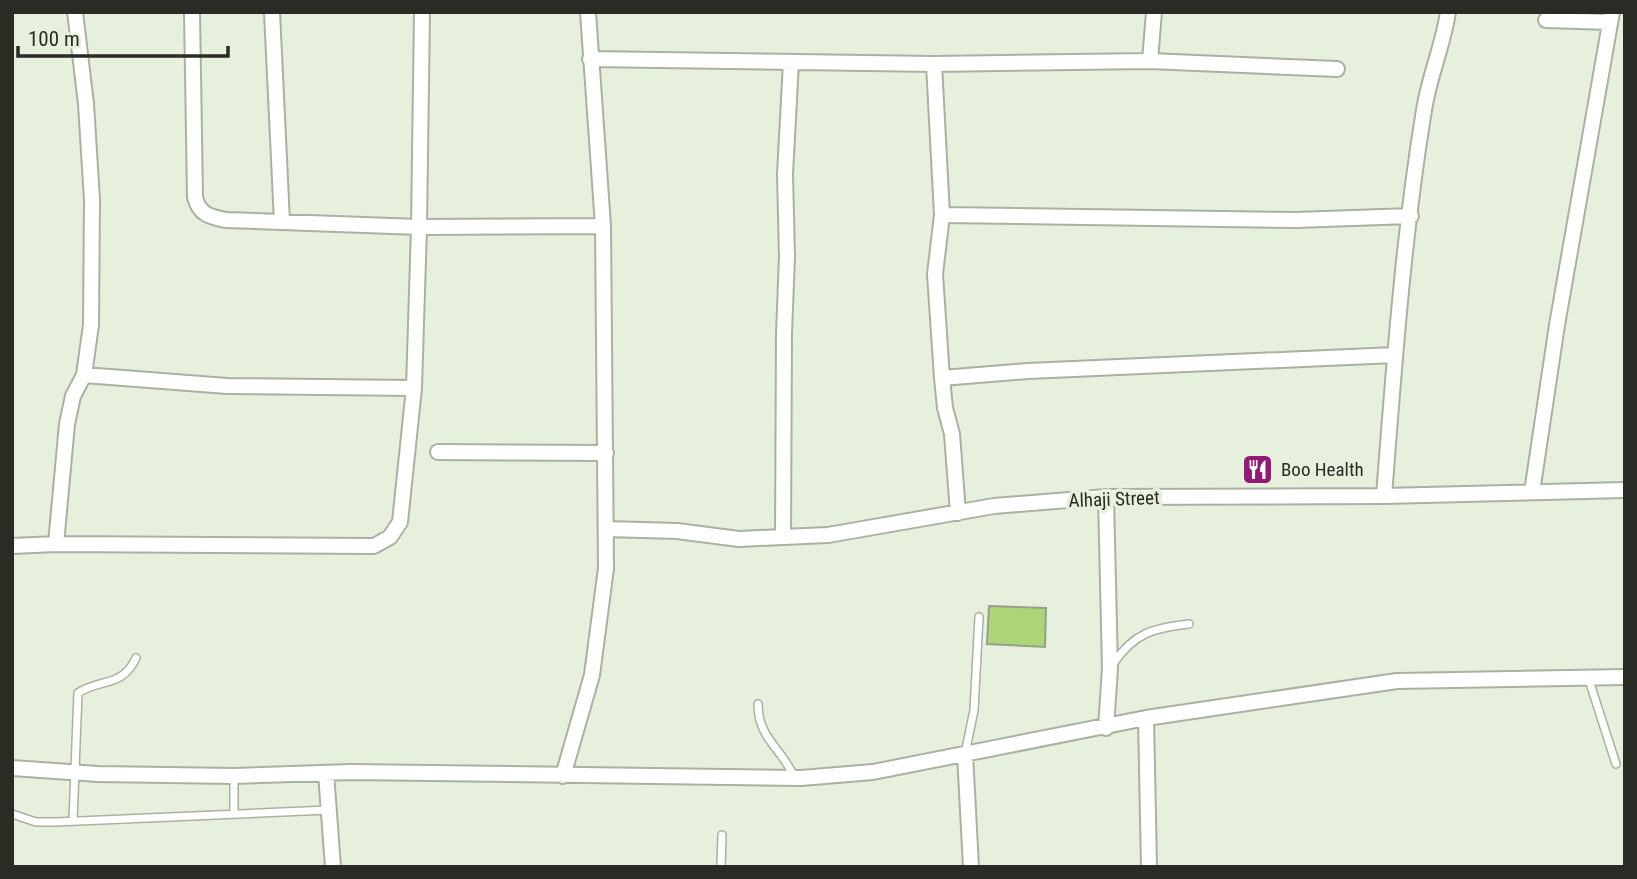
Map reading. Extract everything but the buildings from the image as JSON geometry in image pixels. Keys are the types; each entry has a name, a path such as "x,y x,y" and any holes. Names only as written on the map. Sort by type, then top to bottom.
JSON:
{"street":[{"path":"57,544 67,424 73,396 84,375 91,326 92,200 86,104 75,12"},
{"path":"192,12 197,205 202,213 226,220 419,227 603,226"},
{"path":"272,12 282,222"},
{"path":"12,546 374,546 390,537 400,522 414,388 422,12"},
{"path":"564,776 592,675 606,568 603,226 588,12"},
{"path":"1150,61 1154,12"},
{"path":"1384,496 1395,355 1424,107 1439,57 1448,12"},
{"path":"1532,492 1557,326 1611,17 1546,20"},
{"path":"590,59 934,64 1150,61 1338,69"},
{"path":"783,537 784,334 788,256 785,174 791,62"},
{"path":"934,64 942,215 935,274 942,378 945,408 952,434 958,513"},
{"path":"942,215 1296,220 1410,216"},
{"path":"942,378 1028,371 1395,355"},
{"path":"84,375 227,386 414,388"},
{"path":"438,452 606,453"},
{"name":"Alhaji Street","path":"606,529 677,531 739,539 828,535 994,506 1106,497 1384,496 1625,490"},
{"path":"1105,728 1110,667 1106,497"},
{"path":"12,768 73,773 234,776 326,773 794,778 873,772 1146,718 1397,681 1625,677"},
{"path":"1146,718 1149,867"},
{"path":"965,754 971,867"},
{"path":"326,773 333,867"}],"lane":[{"path":"965,754 974,710 979,617"},
{"path":"1110,667 1122,651 1141,635 1162,627 1189,624"},
{"path":"73,820 78,693 117,679 126,673 136,658"},
{"path":"1588,676 1616,764"},
{"path":"758,704 762,730 789,765 794,778"},
{"path":"234,776 234,813"},
{"path":"12,814 36,822 329,810"},
{"path":"721,867 722,835"}],"place":[{"name":"Boo Health","path":"1258,469"}]}
